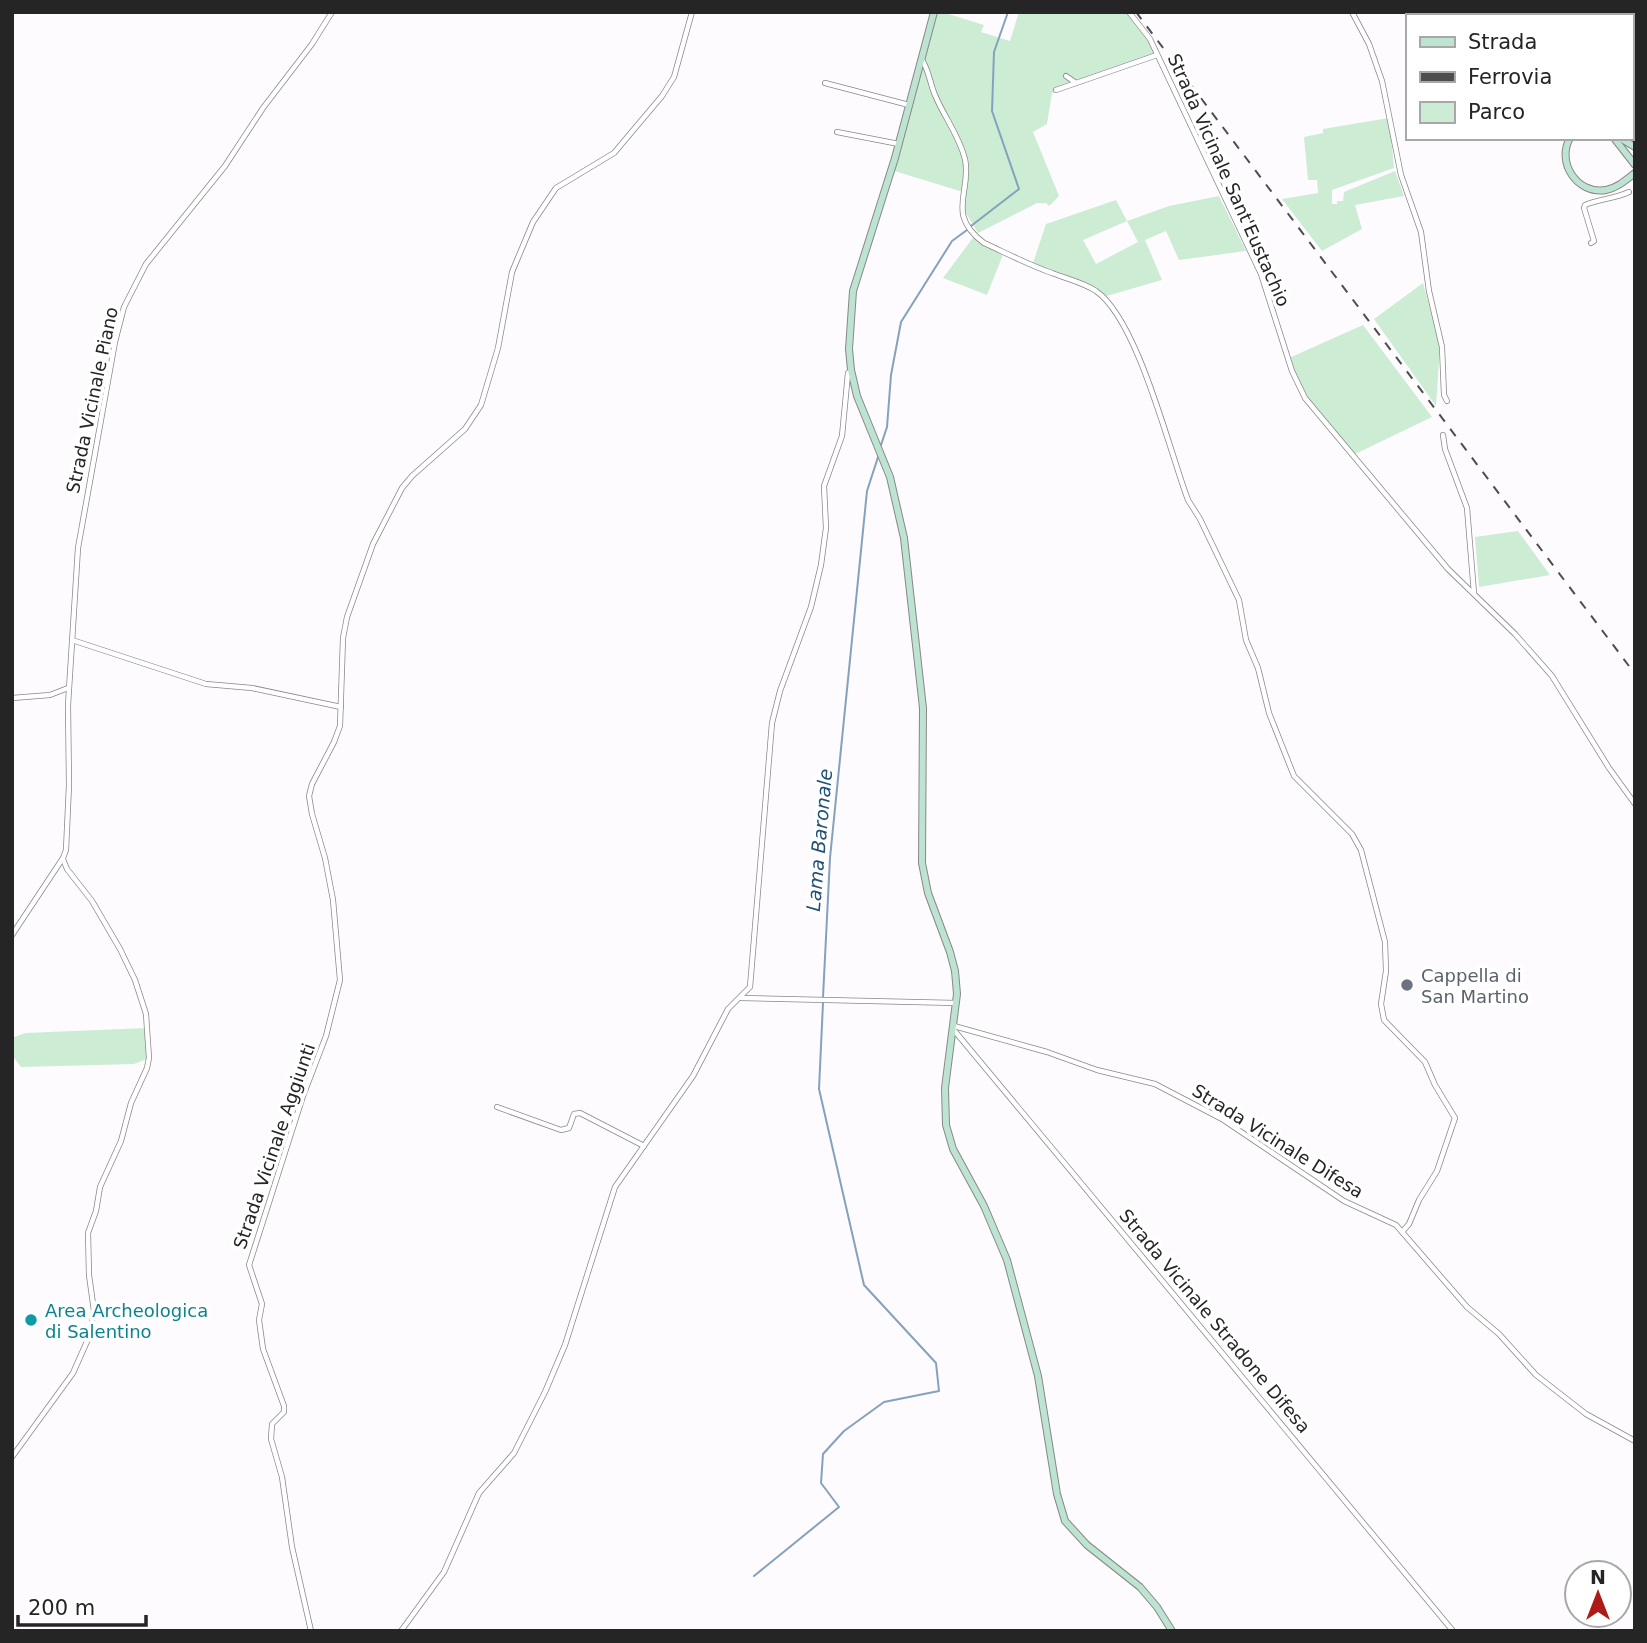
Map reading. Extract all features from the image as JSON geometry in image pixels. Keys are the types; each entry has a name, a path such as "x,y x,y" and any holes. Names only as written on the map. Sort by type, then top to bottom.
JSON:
{"main road":[{"path":"934,12 899,144 853,291 849,349 858,396 890,477 902,528 923,708 922,863 928,893 956,971 957,1003 945,1088 946,1125 953,1149 985,1206 1007,1261 1038,1376 1061,1511 1065,1521 1076,1535 1147,1594 1172,1631"},
{"path":"1569,140 1566,146 1566,161 1573,177 1581,186 1593,190 1608,190 1633,174"},
{"path":"1614,140 1632,162"}],"street":[{"name":"Strada Vicinale Piano","path":"63,858 66,850 69,687 79,539 113,349 124,307 146,264 225,166 332,12"},
{"name":"Strada Vicinale Aggiunti","path":"311,1631 295,1560 282,1476 271,1439 272,1424 284,1412 284,1406 262,1349 259,1320 262,1304 249,1265 294,1121 326,1036 340,980 333,900 309,796 340,726 345,624 367,559 405,484 465,429 481,405 498,348 512,272 533,222 556,188 614,153 662,96 674,77 692,12"},
{"name":"Strada Vicinale Sant'Eustachio","path":"1129,12 1150,39 1261,274 1305,398 1428,546 1515,634 1552,676 1609,768 1635,804"},
{"path":"1352,12 1369,44 1382,81 1401,174 1421,232 1429,291 1442,347 1444,395 1447,401"},
{"path":"1056,90 1157,55"},
{"path":"922,60 934,95 961,144 967,169 962,208 975,235 999,250 1090,287 1112,306 1121,320 1143,368 1188,500 1239,600 1246,640 1258,667 1269,713 1294,776 1352,834 1361,850 1385,942 1387,971 1381,1004 1384,1020 1425,1062 1438,1090 1455,1115 1437,1171 1402,1232"},
{"path":"1066,76 1077,83"},
{"path":"825,83 910,105"},
{"path":"837,132 899,144"},
{"path":"1591,243 1594,241 1585,205 1629,192"},
{"path":"401,1631 444,1572 479,1493 514,1453 536,1410 565,1345 611,1195 693,1076 728,1009 747,992 751,983 754,914 762,852 772,723 780,691 811,607 821,565 826,528 824,486 842,436 848,373 851,370"},
{"path":"1443,435 1445,449 1467,509 1474,593"},
{"path":"72,640 206,684 252,688 341,707"},
{"path":"12,698 55,694 69,687"},
{"path":"12,935 63,858"},
{"path":"12,1457 73,1373 92,1330 94,1311 89,1275 88,1233 100,1188 121,1141 131,1103 149,1058 146,1014 135,980 120,948 92,901 67,869 63,858"},
{"path":"740,998 957,1003"},
{"name":"Strada Vicinale Difesa","path":"954,1028 1047,1052 1097,1070 1162,1087 1222,1119 1344,1201 1390,1222 1402,1232 1467,1307 1499,1334 1536,1375 1586,1414 1635,1441"},
{"name":"Strada Vicinale Stradone Difesa","path":"954,1028 1454,1631"},
{"path":"498,1107 561,1130 569,1128 574,1114 580,1113 644,1146"}],"green space":[{"path":"934,12 984,25 981,32 1010,41 1019,12 1128,12 1156,55 1052,93 1047,124 1033,132 1059,196 1049,206 1046,203 1037,203 978,233 961,205 963,192 891,170"},
{"path":"1389,118 1394,168 1332,190 1332,204 1343,201 1344,192 1395,171 1404,196 1355,205 1362,229 1322,251 1282,199 1318,193 1317,180 1308,180 1304,137 1323,133 1323,129"},
{"path":"1219,196 1246,251 1179,260 1166,231 1145,240 1162,280 1103,297 1071,277 1033,263 1046,224 1116,200 1127,221 1169,206","holes":["1127,221 1138,242 1096,264 1083,240"]},
{"path":"975,235 1004,252 987,295 943,278"},
{"path":"1423,283 1440,346 1436,406 1374,319"},
{"path":"1363,325 1432,417 1351,456 1302,393 1289,358"},
{"path":"1518,531 1550,575 1479,587 1475,537"},
{"path":"146,1028 147,1059 134,1064 21,1067 12,1055 12,1038 25,1033"}],"waterway":[{"name":"Lama Baronale","path":"971,226 1019,189 992,111 994,52 1008,12"},
{"name":"Lama Baronale","path":"880,448 887,427 891,375 901,322 952,241 967,230"},
{"name":"Lama Baronale","path":"823,997 830,858 867,491 879,454"},
{"name":"Lama Baronale","path":"754,1576 839,1507 821,1483 823,1454 844,1431 884,1402 939,1391 936,1363 864,1285 819,1089 823,1003"}],"railway":[{"path":"1136,12 1635,674"}],"place":[{"name":"Cappella di San Martino","path":"1407,985"},
{"name":"Area Archeologica di Salentino","path":"31,1320"}]}
